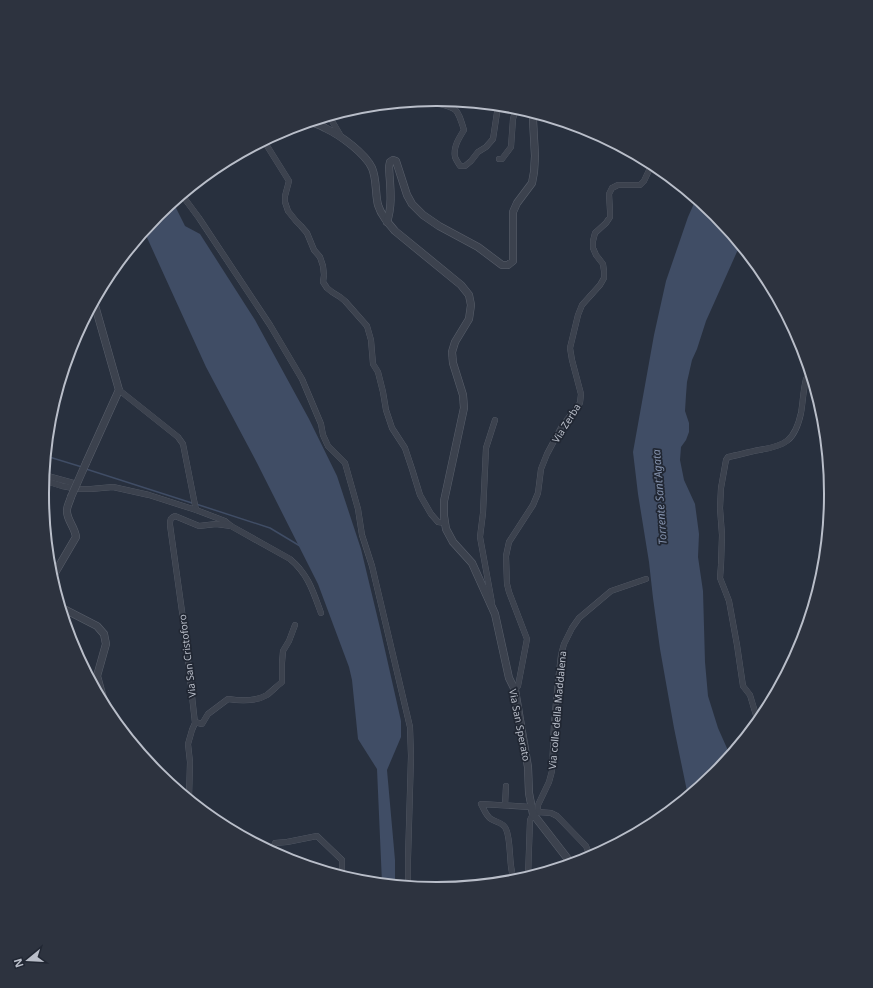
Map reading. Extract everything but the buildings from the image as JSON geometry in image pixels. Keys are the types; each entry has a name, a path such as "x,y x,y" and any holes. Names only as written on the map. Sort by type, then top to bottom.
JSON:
{"street":[{"path":"452,107 459,115 464,130 455,149 455,158 460,166 465,166 493,139 497,112"},
{"path":"499,159 502,159 511,147 514,115"},
{"path":"387,222 390,212 389,167 390,162 393,160 396,161 399,167 407,195 412,204 424,215 439,226 478,247 502,265 508,265 512,261 513,212 517,203 532,183 534,172 535,156 533,119"},
{"path":"332,121 343,138"},
{"name":"Via San Sperato","path":"319,125 343,138 363,156 372,167 378,204 380,211 387,222 395,231 461,285 469,295 471,304 469,319 455,342 452,352 453,363 463,395 464,408 444,501 445,523 446,529 453,542 472,563 494,614 509,678 515,690 528,767 529,793 534,811"},
{"path":"267,145 289,181 285,196 288,211 307,233 314,250 320,257 323,266 323,282 332,292 345,301 367,326 371,340 373,364 378,372 386,410 392,428 405,448 420,495 431,514 438,522 445,523"},
{"name":"Via Zerba","path":"515,690 518,686 527,639 507,584 506,556 509,542 534,505 547,454 562,426 580,403 581,394 570,348 578,314 582,305 600,285 604,278 603,264 593,248 593,240 596,233 610,217 609,194 612,188 618,185 640,185 644,182 649,170"},
{"path":"185,200 270,325 302,379 321,424 323,435 328,446 345,463 358,509 362,535 372,566 410,727 411,756 408,881"},
{"path":"96,309 119,390 178,437 183,444 195,509"},
{"path":"756,714 750,695 743,686 729,601 720,578 722,550 720,508 721,488 726,460 728,457 782,445 792,437 798,425 806,379"},
{"path":"56,571 76,537 76,533 68,516 67,510 71,497 119,390"},
{"path":"494,614 480,537 483,513 486,448 495,420"},
{"path":"50,477 77,484"},
{"path":"49,482 78,489 113,487 149,495 195,509 225,521 296,564 308,580 321,613"},
{"name":"Via San Cristoforo","path":"189,792 190,762 188,744 195,722 170,520 175,516 199,526 216,524 231,526"},
{"name":"Via colle della Maddalena","path":"528,870 530,820 549,782 552,771 558,680 564,644 579,618 611,591 646,579"},
{"path":"67,611 97,626 104,634 106,644 96,679"},
{"path":"195,722 202,724 208,714 228,699 243,701 256,699 266,695 282,682 283,651 289,641 295,625"},
{"path":"505,805 506,786"},
{"path":"512,874 507,830 505,826 491,819 486,814 481,804 505,805 551,813 558,816 586,846 588,851"},
{"path":"534,811 567,859"},
{"path":"274,846 275,843 318,836 342,860 342,869"}],"water":[{"name":"Torrente Sant'Agata","path":"694,204 711,220 738,250 706,321 692,360 687,382 685,411 689,423 689,432 681,447 680,460 684,480 695,504 699,534 698,557 703,591 705,662 708,696 718,728 728,749 711,768 687,789 660,649 633,452 654,335 666,281"},
{"path":"176,208 185,226 200,234 255,320 309,419 337,476 361,549 401,721 401,737 387,770 395,860 395,879 382,877 377,769 358,739 352,680 349,667 318,584 257,463 206,367 147,237"}],"waterway":[{"path":"51,457 82,467"},
{"path":"86,469 192,503"},
{"path":"196,504 270,528 300,546"}]}
